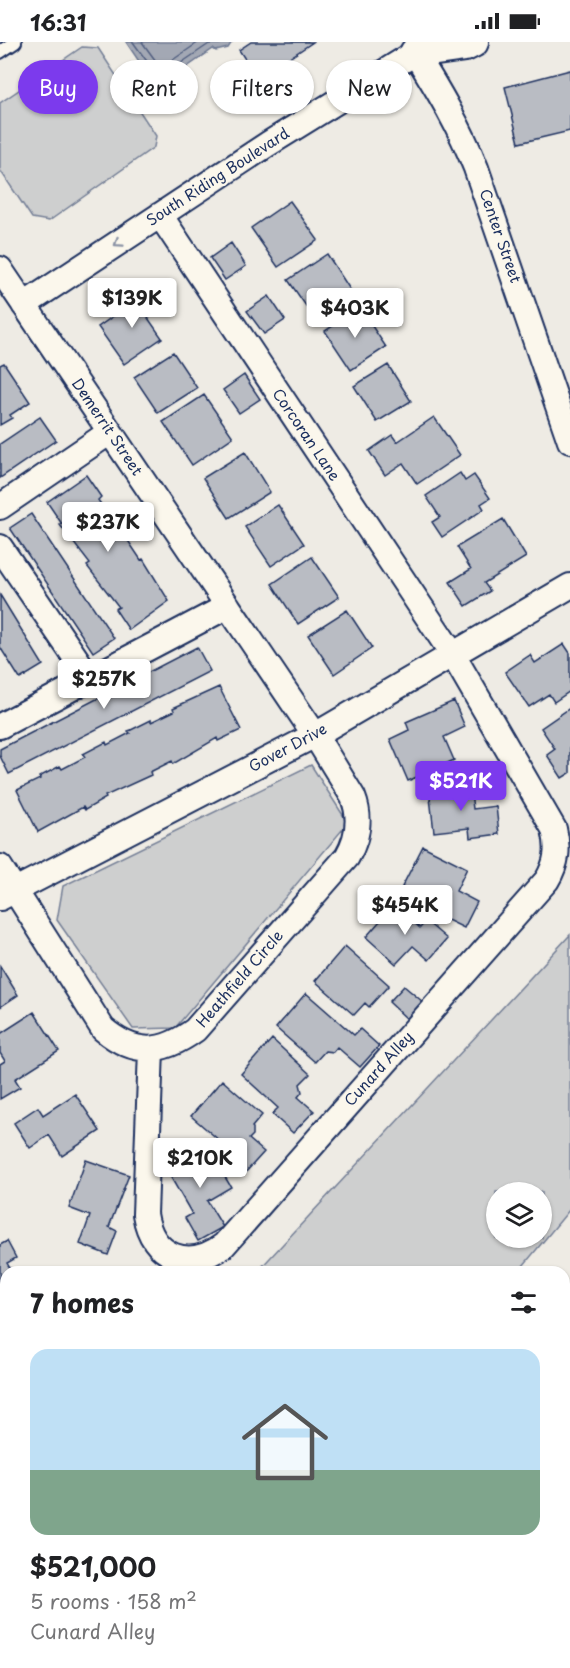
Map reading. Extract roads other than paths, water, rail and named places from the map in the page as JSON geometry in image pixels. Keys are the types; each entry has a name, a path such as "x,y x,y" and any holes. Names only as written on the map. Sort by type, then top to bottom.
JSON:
{"street":[{"name":"South Riding Boulevard","path":"24,306 417,46 465,46 473,42"},
{"name":"Center Street","path":"417,46 465,140 476,168 570,441"},
{"name":"Corcoran Lane","path":"160,215 453,655"},
{"name":"Demerrit Street","path":"0,269 315,735"},
{"path":"0,507 111,432"},
{"path":"0,547 90,679"},
{"name":"Gover Drive","path":"8,894 315,735 570,586"},
{"path":"0,726 228,606"},
{"name":"Cunard Alley","path":"151,1049 145,1214 148,1230 158,1246 165,1251 173,1256 192,1260 210,1255 224,1245 539,889 554,869 558,843 554,829 453,655"},
{"name":"Heathfield Circle","path":"0,867 8,894 103,1029 128,1046 159,1049 178,1043 195,1030 348,857 353,847 358,828 357,807 315,735"}],"lane":[{"path":"0,52 15,42"}],"water":[{"path":"126,42 232,42 228,48 216,51 213,49 197,60 138,60"}]}
